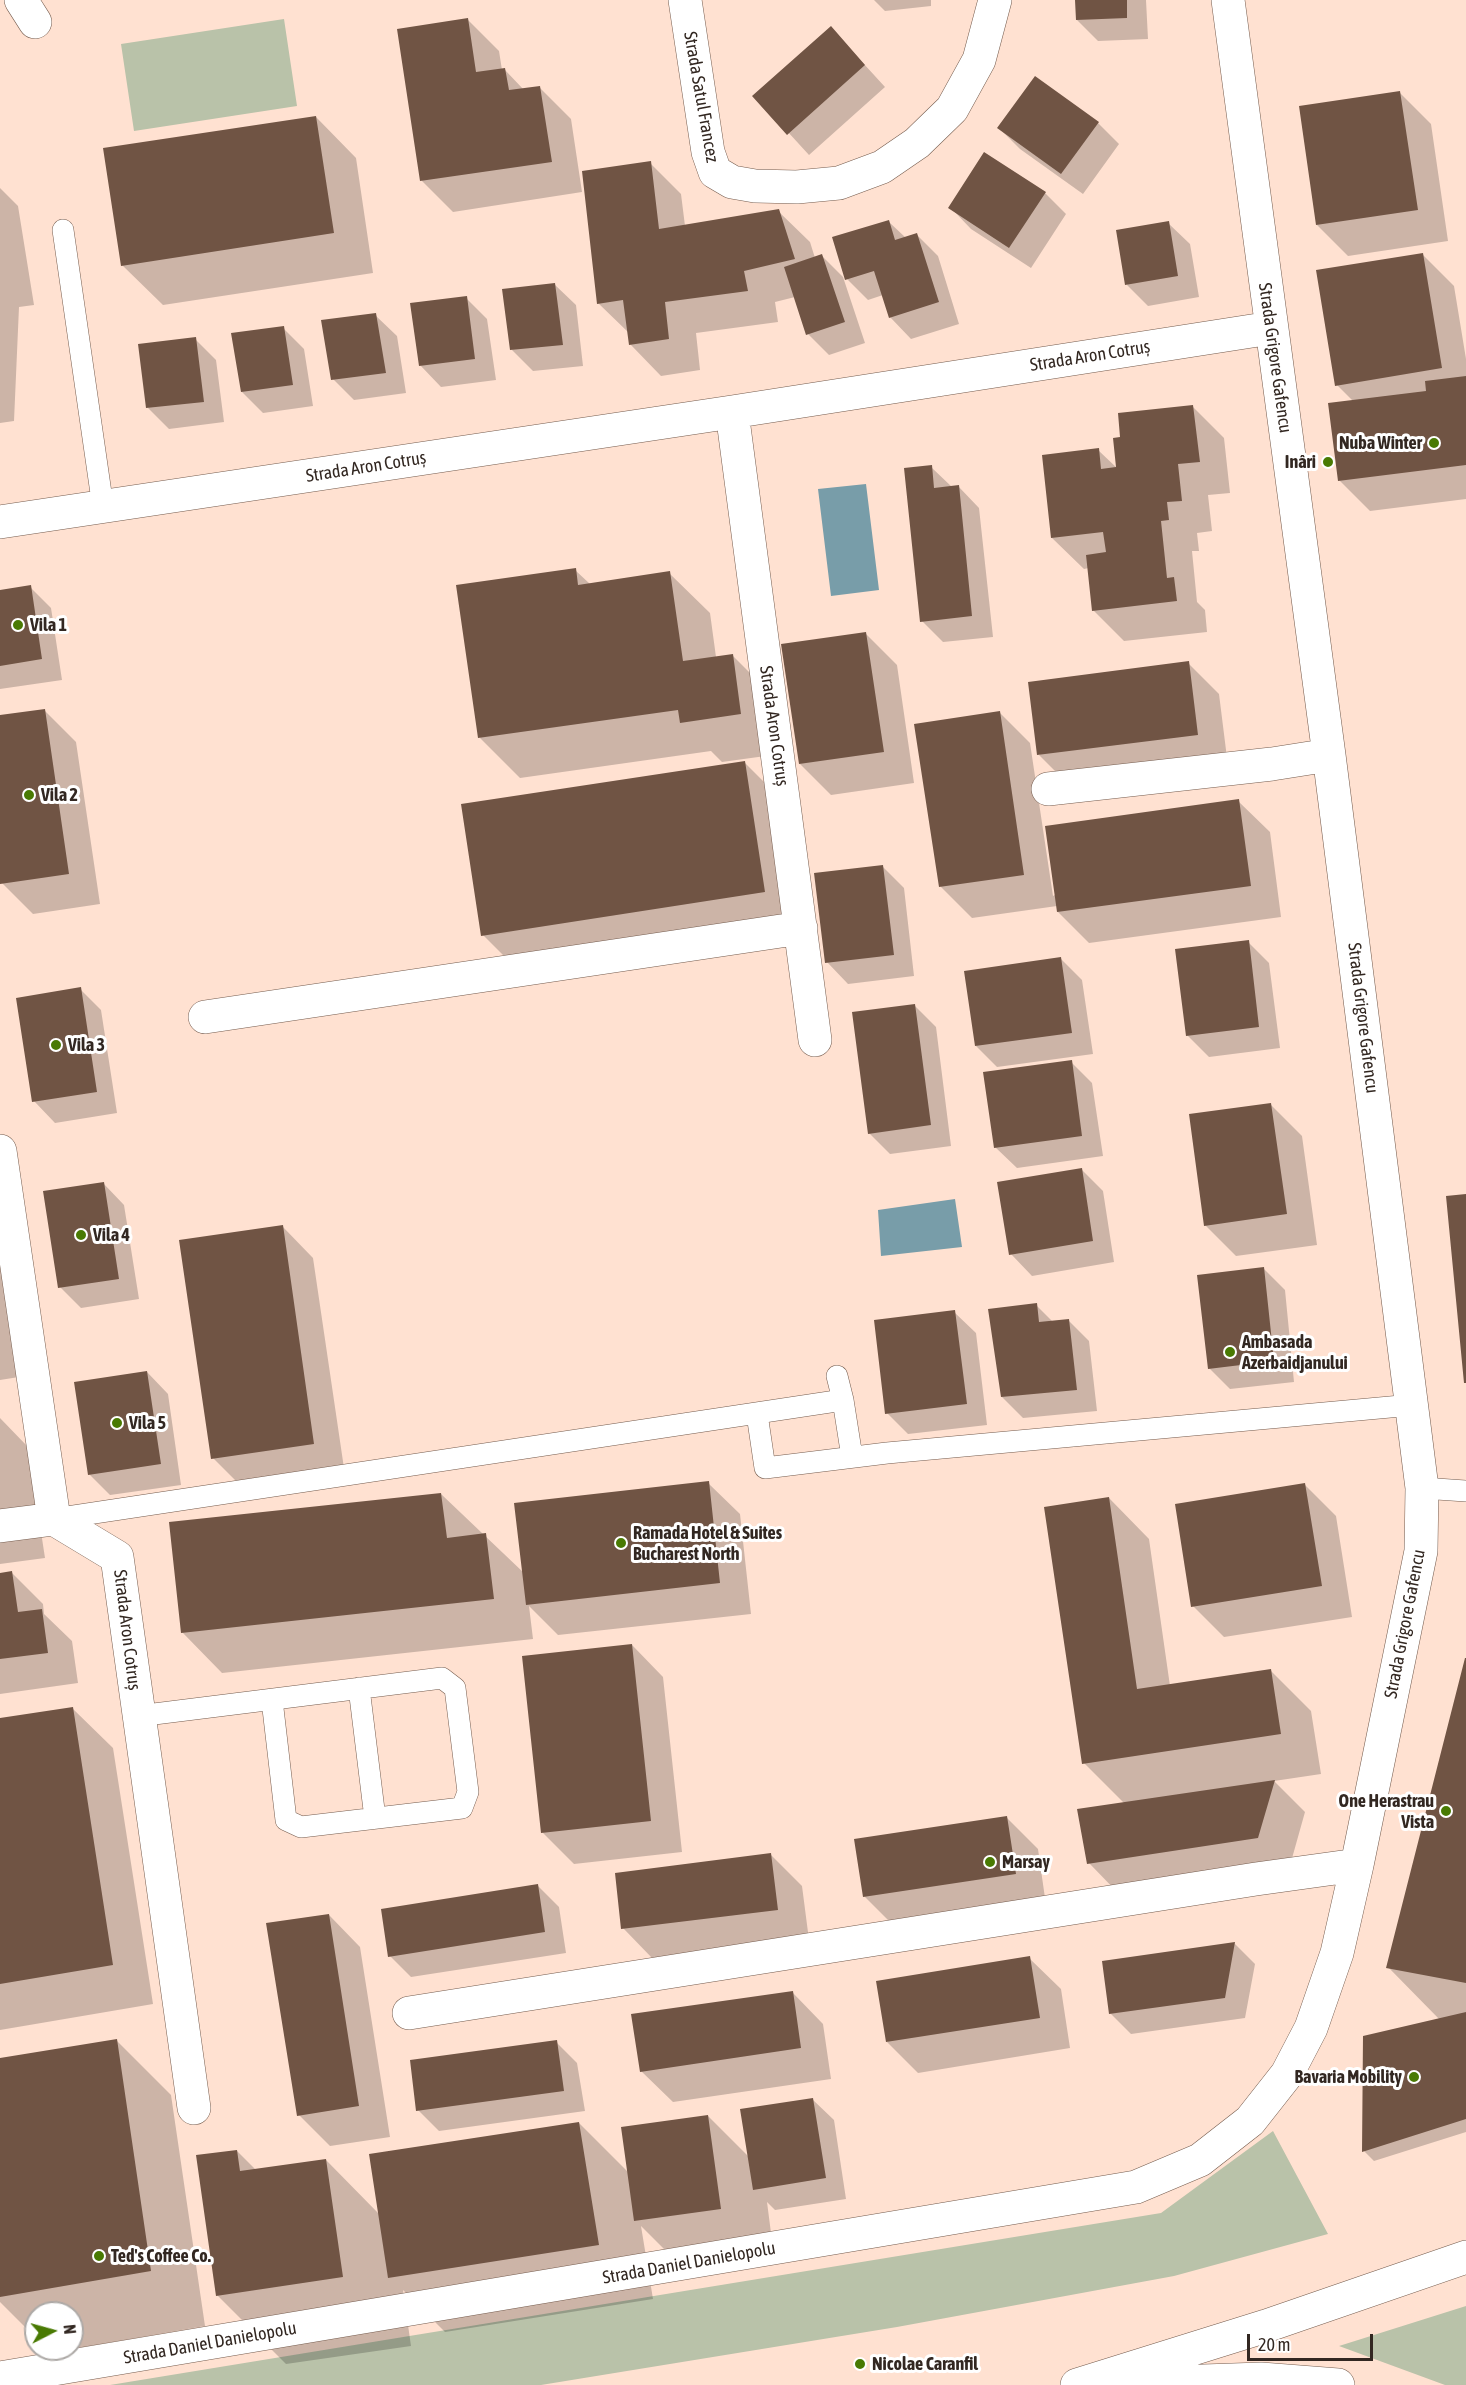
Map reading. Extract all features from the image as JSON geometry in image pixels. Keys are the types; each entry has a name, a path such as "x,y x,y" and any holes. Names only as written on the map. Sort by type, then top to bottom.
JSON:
{"street":[{"name":"Strada Satul Francez","path":"684,0 708,152 715,172 732,182 755,186 797,188 839,183 882,166 917,143 952,109 979,60 995,0"},
{"name":"Strada Grigore Gafencu","path":"1228,0 1270,328 1329,755 1422,1488 1421,1551 1357,1865 1337,1953 1311,2028"},
{"name":"Strada Aron Cotruș","path":"0,522 1270,328"},
{"name":"Strada Aron Cotruș","path":"732,412 815,1040"},
{"path":"1048,789 1272,764 1329,755"},
{"path":"205,1017 801,928"},
{"path":"0,1150 54,1519 0,1526"},
{"name":"Strada Aron Cotruș","path":"54,1519 117,1557 194,2108"},
{"path":"409,2013 1357,1865"},
{"name":"Strada Daniel Danielopolu","path":"0,2378 1136,2187 1200,2160 1250,2121 1287,2074 1311,2028"},
{"path":"1077,2385 1266,2326 1466,2257"},
{"path":"1100,2385 1261,2379 1338,2385"}],"lane":[{"path":"63,230 103,507"},
{"path":"837,1376 852,1457"},
{"path":"54,1519 843,1400"},
{"path":"757,1414 765,1468 852,1457 1412,1405"},
{"path":"1422,1488 1466,1491"},
{"path":"138,1716 442,1678 455,1688 468,1792 462,1808 301,1827 286,1820 272,1700"},
{"path":"359,1688 375,1818"}],"green space":[{"path":"284,19 297,106 134,131 121,44"},
{"path":"1273,2131 1328,2234 1174,2276 897,2327 541,2385 110,2385 1161,2213"},
{"path":"1466,2306 1466,2385 1445,2385 1339,2346"}],"water":[{"path":"866,484 879,590 831,596 818,489"},
{"path":"955,1199 962,1247 881,1256 878,1210"}],"building":[{"path":"1075,0 1127,0 1127,18 1076,20"},
{"path":"468,18 476,72 505,68 509,90 540,86 552,162 420,181 397,29"},
{"path":"831,26 865,65 787,135 752,96"},
{"path":"1035,76 1099,122 1061,174 997,128"},
{"path":"1400,91 1418,210 1316,225 1299,106"},
{"path":"316,116 334,233 121,266 103,148"},
{"path":"984,152 1046,192 1009,248 948,208"},
{"path":"651,161 659,229 779,209 795,259 744,271 748,291 665,302 669,339 629,345 623,300 597,304 582,171"},
{"path":"889,220 895,240 917,233 939,302 889,318 874,271 845,280 832,237"},
{"path":"1169,221 1178,276 1125,285 1116,230"},
{"path":"1423,253 1442,368 1335,386 1316,270"},
{"path":"822,254 845,322 806,335 784,267"},
{"path":"555,283 563,345 510,350 502,289"},
{"path":"467,296 475,359 419,366 410,303"},
{"path":"376,313 386,373 331,380 321,320"},
{"path":"284,326 293,385 241,392 231,333"},
{"path":"196,337 204,402 146,408 138,344"},
{"path":"1466,376 1466,465 1338,481 1328,403 1426,391 1425,381"},
{"path":"1193,405 1200,462 1178,464 1182,501 1167,502 1169,520 1161,521 1167,578 1174,577 1177,601 1092,611 1086,555 1106,552 1103,532 1051,538 1042,455 1099,448 1101,469 1116,467 1113,438 1120,437 1118,413"},
{"path":"932,465 934,488 959,485 972,616 920,622 904,468"},
{"path":"576,568 578,585 670,571 683,661 733,654 741,714 680,723 678,710 478,738 456,585"},
{"name":"Vila 1","path":"31,585 42,659 0,666 0,590"},
{"path":"866,632 884,752 799,764 781,644"},
{"path":"1189,661 1198,735 1037,755 1028,682"},
{"name":"Vila 2","path":"45,709 69,874 0,884 0,715"},
{"path":"1000,711 1024,875 939,887 914,724"},
{"path":"745,761 765,892 481,936 461,804"},
{"path":"1239,799 1251,886 1057,912 1045,826"},
{"path":"883,865 894,955 825,963 814,873"},
{"path":"1249,940 1259,1027 1186,1036 1175,949"},
{"path":"1061,957 1072,1033 975,1046 964,971"},
{"name":"Vila 3","path":"81,987 97,1092 32,1102 16,998"},
{"path":"915,1004 931,1125 868,1134 852,1012"},
{"path":"1072,1060 1082,1136 994,1148 983,1072"},
{"path":"1271,1103 1287,1214 1204,1226 1189,1114"},
{"path":"1082,1168 1093,1241 1009,1255 997,1182"},
{"name":"Vila 4","path":"104,1182 119,1279 58,1288 43,1191"},
{"path":"1466,1194 1466,1383 1464,1383 1446,1196"},
{"path":"283,1225 314,1444 211,1459 179,1240"},
{"path":"1264,1267 1274,1361 1208,1369 1197,1275"},
{"path":"1037,1303 1039,1322 1069,1319 1077,1390 1001,1397 988,1309"},
{"path":"955,1310 967,1404 885,1414 874,1320"},
{"name":"Vila 5","path":"147,1371 161,1464 88,1475 74,1382"},
{"path":"709,1481 720,1583 526,1605 514,1503"},
{"path":"1305,1483 1322,1586 1191,1607 1175,1504"},
{"path":"441,1493 447,1538 486,1533 494,1599 181,1633 169,1522"},
{"path":"1109,1497 1137,1689 1271,1669 1281,1734 1082,1764 1044,1507"},
{"path":"12,1571 18,1612 42,1609 48,1653 0,1659 0,1573"},
{"path":"632,1644 651,1821 541,1833 522,1656"},
{"name":"One Herastrau Vista","path":"1466,1658 1466,1983 1386,1968"},
{"path":"73,1707 113,1965 0,1984 0,1718"},
{"path":"1275,1780 1258,1838 1087,1864 1077,1809"},
{"path":"1007,1816 1016,1874 863,1897 854,1839"},
{"path":"771,1853 778,1910 621,1929 615,1873"},
{"path":"538,1884 545,1932 388,1957 381,1909"},
{"path":"329,1914 359,2106 297,2116 266,1923"},
{"path":"1235,1942 1225,1998 1109,2014 1102,1961"},
{"path":"1030,1956 1040,2018 886,2042 876,1981"},
{"path":"793,1991 801,2048 640,2072 631,2014"},
{"name":"Bavaria Mobility","path":"1466,2012 1466,2119 1362,2152 1363,2036"},
{"path":"117,2039 151,2271 0,2297 0,2058"},
{"path":"557,2040 564,2091 416,2111 410,2060"},
{"path":"813,2098 826,2178 753,2190 740,2109"},
{"path":"708,2115 721,2209 634,2221 621,2127"},
{"path":"579,2122 599,2245 388,2278 369,2154"},
{"path":"237,2150 240,2171 326,2159 343,2277 216,2296 196,2155"}],"place":[{"name":"Nuba Winter","path":"1434,443"},
{"name":"Inâri","path":"1328,462"},
{"name":"Vila 1","path":"18,625"},
{"name":"Vila 2","path":"29,795"},
{"name":"Vila 3","path":"56,1045"},
{"name":"Vila 4","path":"81,1235"},
{"name":"Ambasada Azerbaidjanului","path":"1230,1352"},
{"name":"Vila 5","path":"117,1423"},
{"name":"Ramada Hotel & Suites Bucharest North","path":"621,1543"},
{"name":"One Herastrau Vista","path":"1446,1811"},
{"name":"Marsay","path":"990,1862"},
{"name":"Bavaria Mobility","path":"1414,2077"},
{"name":"Ted's Coffee Co.","path":"99,2256"},
{"name":"Nicolae Caranfil","path":"860,2364"}]}
